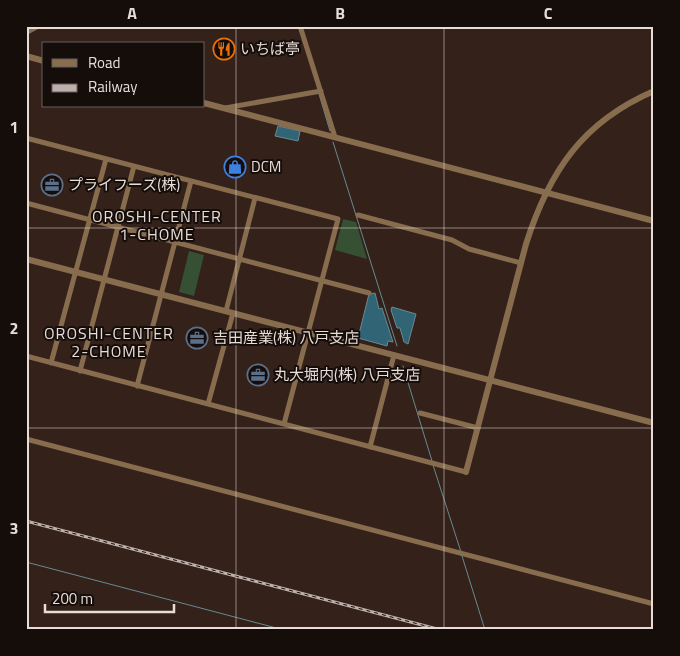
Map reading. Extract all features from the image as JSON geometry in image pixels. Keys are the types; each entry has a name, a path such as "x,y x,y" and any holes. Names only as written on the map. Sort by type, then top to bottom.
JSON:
{"street":[{"path":"26,32 37,26"},
{"path":"300,26 334,137"},
{"path":"26,56 42,60"},
{"path":"225,108 321,91"},
{"path":"26,356 466,472 521,262 531,228 546,192 565,160 593,127 624,105 654,91"},
{"path":"205,102 654,221"},
{"path":"26,145 27,138 338,219 284,424"},
{"path":"51,363 106,159"},
{"path":"80,371 134,166"},
{"path":"137,386 191,181"},
{"path":"208,404 240,259 256,198"},
{"path":"26,210 27,203 369,293"},
{"path":"358,215 452,240 469,249 521,262"},
{"path":"26,258 654,423"},
{"path":"370,447 394,355"},
{"path":"420,412 478,428"},
{"path":"26,439 654,604"}],"green space":[{"path":"343,219 356,222 367,259 335,250"},
{"path":"189,251 204,255 194,296 179,292"}],"water":[{"path":"278,126 300,131 298,141 275,136"},
{"path":"375,293 379,309 382,308 393,342 388,341 387,346 358,338 369,294"},
{"path":"392,307 416,314 408,344 404,342 400,328 397,328 391,310"}],"waterway":[{"path":"319,94 330,131"},
{"path":"333,142 397,346"},
{"path":"403,366 432,461"},
{"path":"433,465 461,552"},
{"path":"462,556 485,630"},
{"path":"26,562 284,630"}],"railway":[{"path":"26,521 441,630"}],"place":[{"name":"いちば亭","path":"224,49"},
{"name":"DCM","path":"235,167"},
{"name":"プライフーズ(株)","path":"52,185"},
{"name":"吉田産業(株) 八戸支店","path":"197,338"},
{"name":"丸大堀内(株) 八戸支店","path":"258,375"}],"district":[{"name":"OROSHI-CENTER 1-CHOME","path":"157,225"},
{"name":"OROSHI-CENTER 2-CHOME","path":"109,342"}]}
